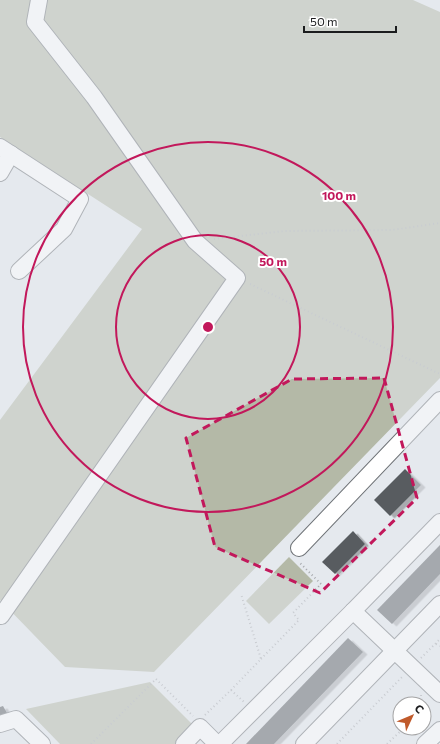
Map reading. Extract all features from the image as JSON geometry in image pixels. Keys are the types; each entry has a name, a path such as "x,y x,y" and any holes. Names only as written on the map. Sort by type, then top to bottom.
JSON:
{"street":[{"path":"1,616 237,278 195,241 94,98 35,22 39,0"},
{"path":"0,173 6,150 80,199 64,229 19,271"},
{"path":"297,553 440,400"},
{"path":"184,744 200,727 218,744 353,611 440,522"},
{"path":"304,744 440,604"},
{"path":"353,611 440,694"},
{"path":"0,724 16,719 42,744"},
{"path":"426,744 440,730"}],"path":[{"path":"195,241 285,231 392,230 440,223"},
{"path":"237,278 440,374"},
{"path":"204,716 299,620 293,613 321,584 297,553"},
{"path":"241,594 261,659"},
{"path":"336,744 440,639"},
{"path":"436,644 440,646"},
{"path":"91,744 156,679 193,716"},
{"path":"231,690 245,704"},
{"path":"387,744 396,736"}],"highlighted area":[{"path":"384,378 417,498 320,593 215,547 186,438 292,379"}],"green space":[{"path":"0,0 413,0 440,12 440,378 154,672 65,667 0,600 0,420 142,229 0,137"},
{"path":"289,557 313,581 269,624 246,601"},
{"path":"150,682 193,725 175,744 60,744 26,709"}],"building":[{"path":"405,469 421,485 390,516 374,500"},
{"path":"353,531 365,544 335,574 322,562"},
{"path":"440,545 440,574 392,624 377,610"},
{"path":"348,638 363,652 274,744 246,744"},
{"path":"3,706 7,713 0,717 0,707"}]}
